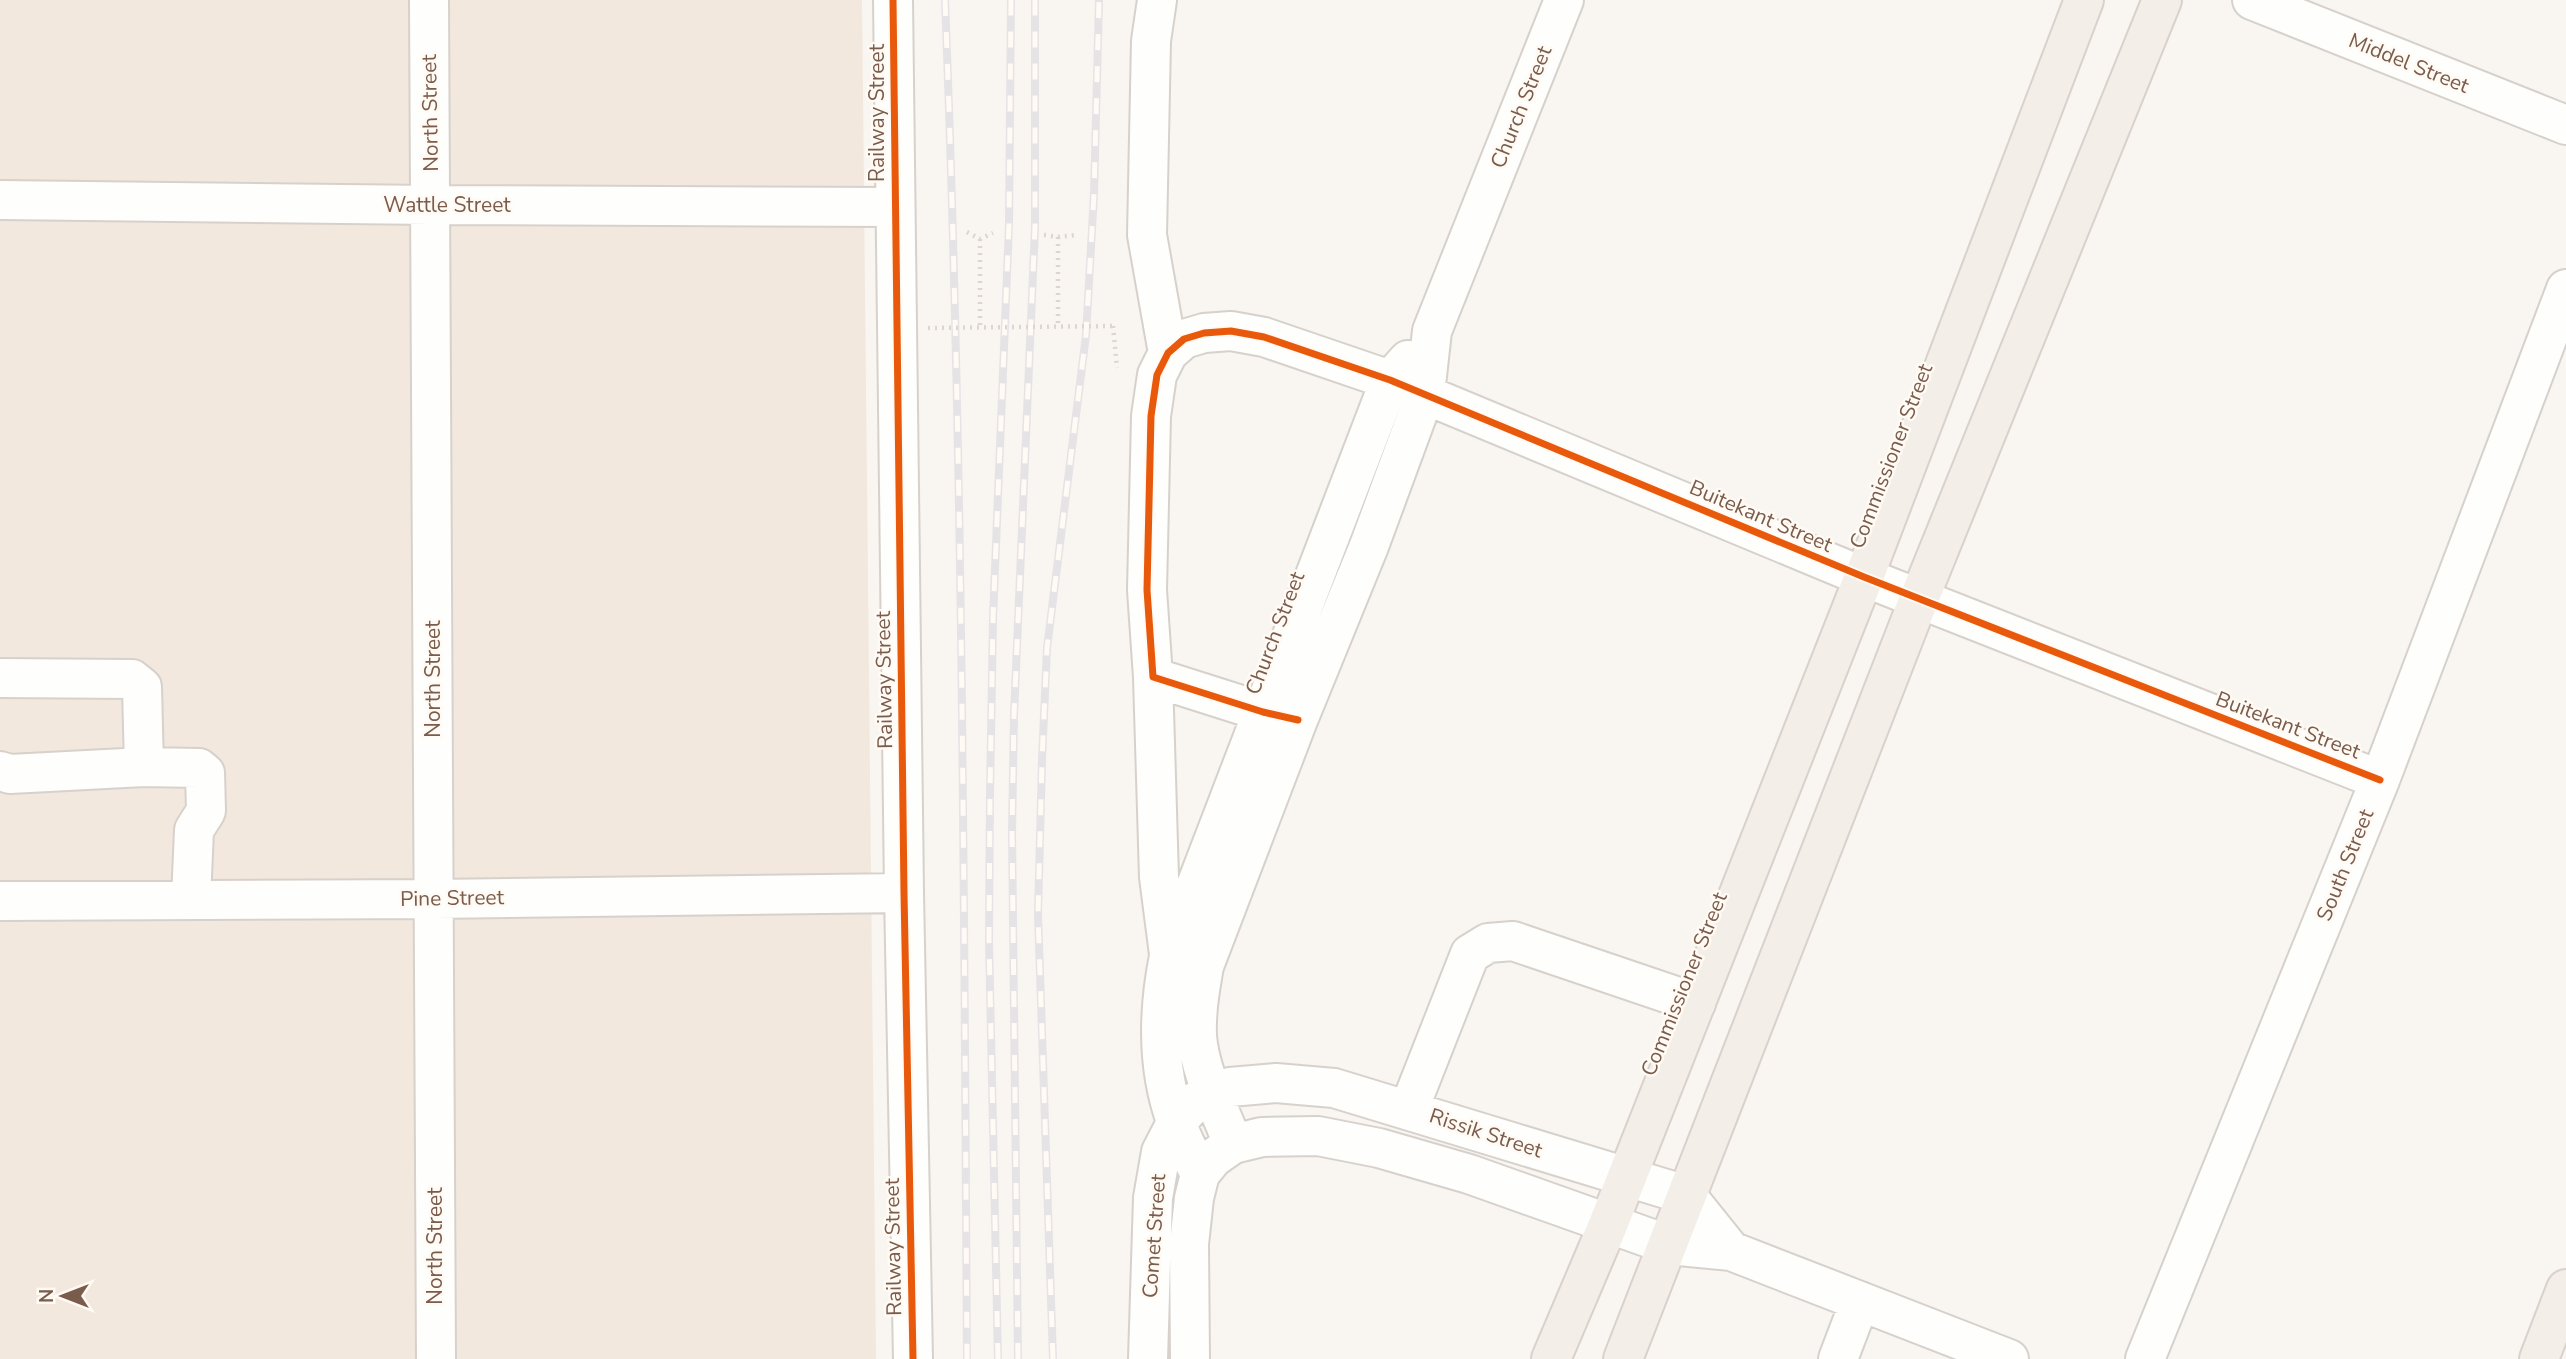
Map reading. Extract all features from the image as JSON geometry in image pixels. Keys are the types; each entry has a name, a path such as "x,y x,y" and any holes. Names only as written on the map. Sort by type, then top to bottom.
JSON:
{"main road":[{"name":"Commissioner Street","path":"1551,1359 1608,1225 1864,577 2084,0"},
{"path":"1623,1359 1919,599 2162,0"},
{"path":"2539,1359 2566,1289"}],"street":[{"name":"North Street","path":"429,0 436,1359"},
{"name":"Railway Street","path":"894,0 904,893 913,1359"},
{"path":"1157,0 1151,41 1147,235 1168,353 1157,375 1151,416 1147,590 1153,677 1159,877 1169,956"},
{"name":"Church Street","path":"1200,1174 1176,1123 1165,1077 1161,1035 1163,988 1169,956 1281,716 1369,547 1425,394 1432,331 1564,0"},
{"name":"Middel Street","path":"2252,0 2566,125"},
{"name":"Wattle Street","path":"0,200 431,205 895,206"},
{"name":"South Street","path":"2145,1359 2380,780 2566,289"},
{"name":"Buitekant Street","path":"1168,353 1184,339 1204,333 1231,331 1264,337 1390,380 1864,577 2380,780"},
{"name":"Church Street","path":"1233,1144 1204,1070 1197,1037 1198,1003 1204,966 1281,716 1390,380 1432,331"},
{"path":"1153,677 1281,716"},
{"path":"0,678 132,678 142,687 163,767"},
{"path":"0,771 10,774 163,767 200,768 205,773 206,811 194,830 191,899"},
{"name":"Pine Street","path":"0,901 904,893"},
{"path":"1409,1109 1471,954 1488,943 1513,941 1696,1003"},
{"name":"Rissik Street","path":"1214,1094 1230,1087 1276,1083 1334,1088 1686,1195"},
{"name":"Comet Street","path":"1148,1359 1153,1198 1161,1152 1176,1123 1196,1101 1214,1094"},
{"path":"1200,1174 1213,1158 1233,1144 1262,1137 1318,1136 1379,1147 1469,1174 1669,1245 1731,1251 2009,1359"},
{"name":"Comet Street","path":"1190,1359 1189,1244 1194,1198 1200,1174"},
{"path":"1686,1195 1731,1251"},
{"path":"1838,1359 1860,1301"}],"path":[{"path":"967,232 980,239"},
{"path":"980,239 993,233"},
{"path":"1044,235 1076,235"},
{"path":"1058,237 1058,327"},
{"path":"980,239 980,328"},
{"path":"928,328 1113,326 1118,380"}],"shaded area":[{"path":"0,0 862,0 876,1359 0,1359"}],"railway":[{"path":"945,0 959,510 967,1359"},
{"path":"998,1359 989,941 990,794 993,618 1009,225 1011,0"},
{"path":"1018,1359 1012,832 1014,715 1035,227 1035,0"},
{"path":"1053,1359 1038,914 1042,760 1047,648 1086,335 1094,194 1099,0"}],"cycle path":[{"path":"893,0 904,893 913,1359"},
{"path":"1298,720 1263,712 1153,677 1147,590 1151,416 1157,375 1168,353 1184,339 1204,333 1231,331 1264,337 1390,380 1864,577 2380,780"}]}
